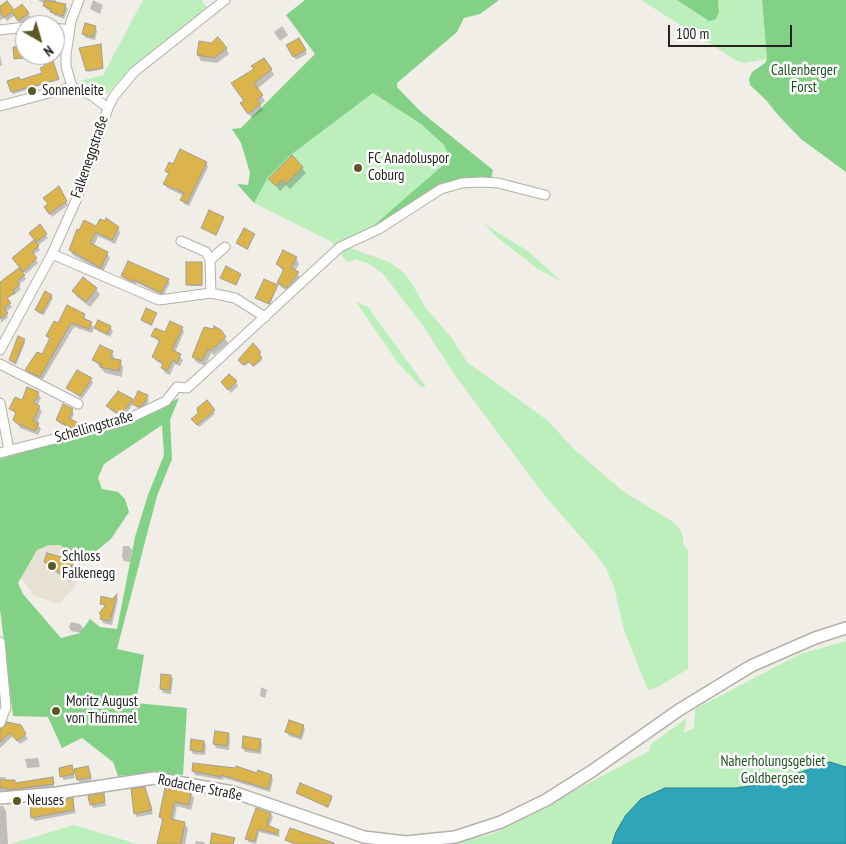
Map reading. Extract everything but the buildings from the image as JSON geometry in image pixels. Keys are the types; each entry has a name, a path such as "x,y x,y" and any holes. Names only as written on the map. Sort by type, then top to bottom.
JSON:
{"street":[{"path":"72,87 66,66 69,30 79,0"},
{"name":"Falkeneggstraße","path":"0,349 52,254 80,189 108,108 114,96 134,72 225,0"},
{"path":"0,30 15,28"},
{"path":"65,29 69,30"},
{"path":"0,106 72,87 91,95 108,108"},
{"name":"Schellingstraße","path":"4,451 124,421 166,401 177,387 187,388 194,382 340,247 379,229 441,189 462,183 498,183 545,195"},
{"path":"181,241 206,252 210,260 211,293"},
{"path":"210,260 224,247"},
{"path":"52,254 160,300 211,293 235,298 265,317"},
{"path":"0,364 78,404"},
{"path":"0,404 4,451"},
{"name":"Rodacher Straße","path":"0,798 56,793 140,780 174,780 255,799 364,837 390,841 429,841 455,836 500,822 561,790 704,693 751,666 815,638 846,628"},
{"path":"0,642 6,707 0,723"}],"shaded area":[{"path":"49,545 60,545 81,560 77,584 59,604 35,596 20,577 37,550"}],"green space":[{"path":"143,0 201,0 208,8 126,73 106,95 80,81 103,75"},
{"path":"305,0 499,0 480,14 464,18 457,32 397,83 397,87 420,111 493,170 491,179 458,182 365,233 450,159 444,145 421,124 373,93 292,154 268,177 254,203 237,184 248,185 250,173 241,143 232,129 241,128 315,54 286,15"},
{"path":"641,0 677,0 707,20 716,19 719,12 718,0 762,0 767,59 745,63 737,61"},
{"path":"677,0 718,0 719,12 716,19 709,21"},
{"name":"Callenberger Forst","path":"762,0 846,0 846,172 801,139 750,85 749,79 752,72 765,63 767,59"},
{"name":"FC Anadoluspor Coburg","path":"373,93 421,124 444,145 450,159 365,233 335,247 332,242 254,203 267,177 292,154"},
{"path":"483,223 529,252 562,282 538,269 498,238"},
{"path":"348,247 389,262 403,272 413,285 425,307 451,337 467,362 547,420 575,450 624,492 672,521 679,528 683,536 683,544 688,550 688,669 656,688 648,690 624,630 614,587 606,568 545,496 454,374 424,327 383,274 369,264 356,259 347,262 340,253"},
{"path":"356,302 368,307 426,387 421,387 398,363"},
{"path":"179,398 170,420 172,459 157,496 117,649 144,655 136,703 187,708 183,775 149,773 118,776 113,762 82,738 62,748 48,717 13,716 0,609 0,459 131,421","holes":["162,425 164,455 148,495 135,537 117,629 100,627 90,619 80,633 61,638 23,594 18,583 37,550 49,545 60,545 81,560 90,556 111,539 129,512 125,499 118,492 102,489 98,478 104,464"]},
{"name":"Naherholungsgebiet Goldbergsee","path":"846,641 846,844 445,844 493,834 649,751 651,744 687,718 684,733 694,728 695,709 800,654"},
{"path":"74,825 137,844 11,844"}],"water":[{"path":"830,762 846,767 846,844 612,844 616,832 626,815 641,799 665,788 736,788 769,783"}],"place":[{"name":"Sonnenleite","path":"32,91"},
{"name":"FC Anadoluspor Coburg","path":"358,168"},
{"name":"Schloss Falkenegg","path":"52,566"},
{"name":"Moritz August von Thümmel","path":"56,711"},
{"name":"Neuses","path":"17,801"}]}
